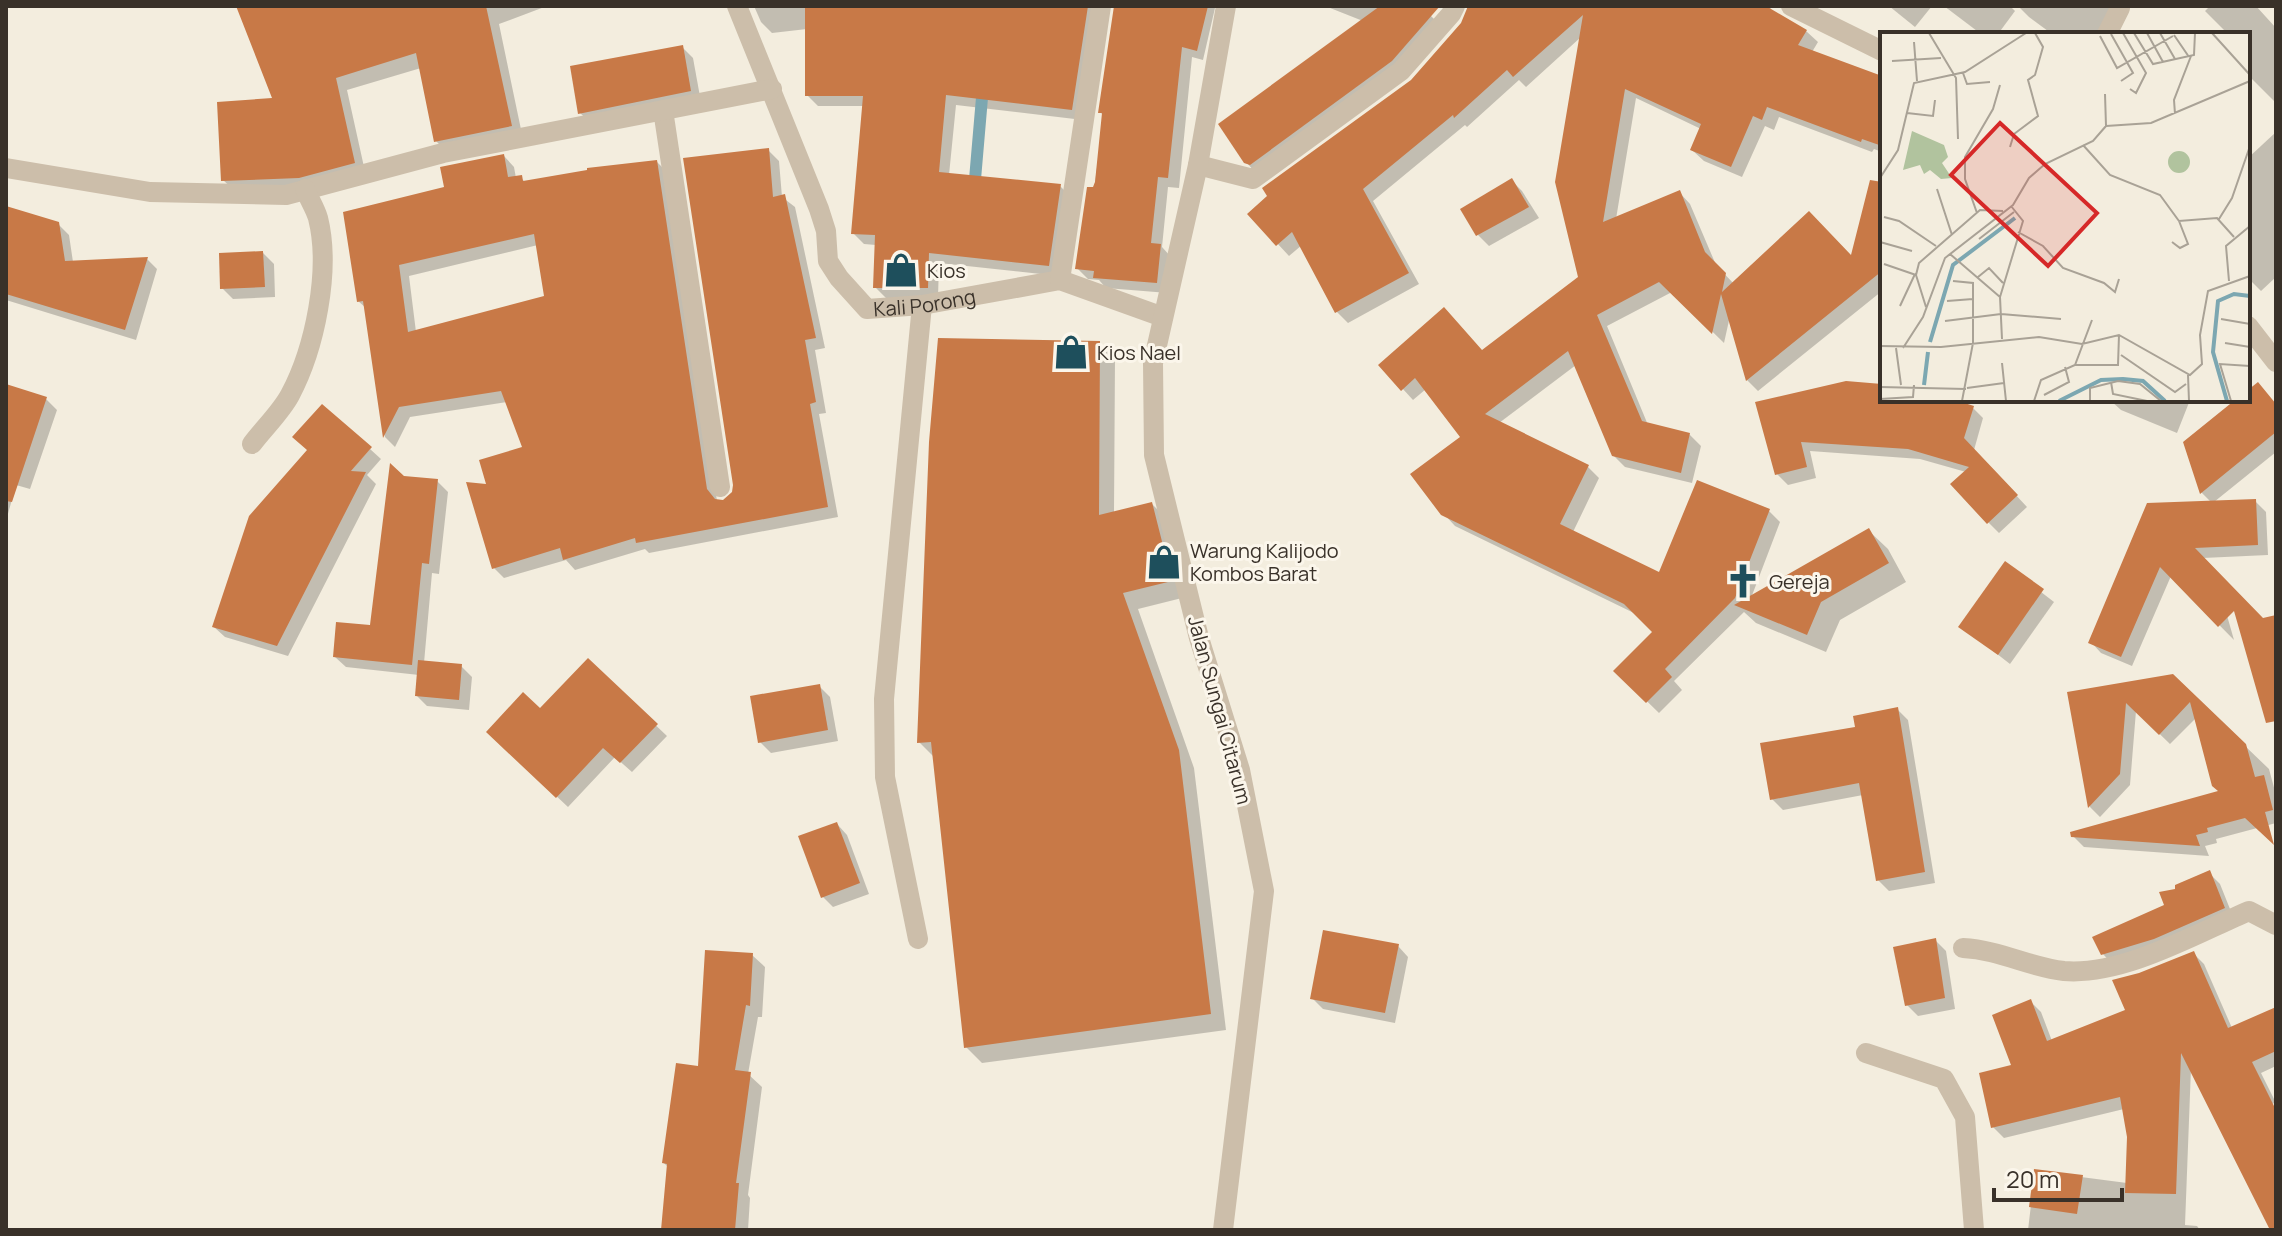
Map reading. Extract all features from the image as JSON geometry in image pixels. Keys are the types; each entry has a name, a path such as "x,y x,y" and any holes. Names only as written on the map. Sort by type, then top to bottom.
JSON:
{"street":[{"name":"Kali Porong","path":"737,6 819,209 826,231 828,261 867,309 922,305 1060,280"},
{"path":"1101,6 1060,280 1163,317"},
{"name":"Jalan Sungai Citarum","path":"1223,1230 1264,891 1240,770 1199,638 1154,455 1153,363 1198,165 1226,6"},
{"path":"1198,165 1253,179 1401,71 1455,6"},
{"path":"1791,6 1880,50"},
{"path":"2108,32 2120,8"},
{"path":"6,168 150,192 286,195 443,153 772,89"},
{"path":"663,110 720,487"},
{"path":"252,444 290,396 321,301 322,259 318,218 305,189"},
{"path":"918,939 885,777 884,699 922,305"},
{"path":"2250,329 2276,362"},
{"path":"1963,948 1990,950 2063,971 2096,971 2151,953 2249,911 2276,925"},
{"path":"1866,1053 1944,1079 1965,1117 1974,1230"}],"building":[{"path":"236,6 486,6 512,126 434,142 416,53 336,78 355,163 299,178 221,181 217,102 272,98"},
{"path":"805,6 1088,6 1072,110 946,95 939,172 1061,184 1049,266 929,253 928,288 873,288 875,235 851,234 863,96 805,96"},
{"path":"1114,6 1208,6 1197,51 1182,47 1168,178 1158,177 1151,243 1161,244 1157,283 1093,278 1094,271 1075,269 1087,187 1093,187 1095,182 1102,113 1098,113"},
{"path":"1380,6 1440,6 1392,61 1250,165 1244,163 1218,124"},
{"path":"1468,6 1766,6 1807,30 1798,45 1880,75 1880,145 1862,139 1861,142 1767,107 1762,120 1753,116 1731,167 1690,150 1701,124 1625,89 1603,222 1680,190 1705,252 1726,273 1722,292 1809,211 1851,255 1870,180 1880,182 1880,273 1746,381 1721,294 1712,334 1659,282 1597,315 1642,421 1690,433 1681,473 1612,456 1568,351 1485,414 1589,465 1560,524 1659,572 1697,480 1770,509 1735,598 1665,669 1672,677 1646,703 1613,671 1652,632 1624,604 1441,515 1410,474 1460,437 1415,378 1401,391 1378,365 1444,307 1482,350 1578,277 1555,182 1583,15 1513,77 1507,70 1454,118 1453,115 1363,189 1409,273 1335,313 1292,232 1276,246 1247,214 1267,196 1262,188 1411,80 1461,23"},
{"path":"683,45 691,91 578,114 570,66"},
{"path":"769,148 773,197 785,194 816,338 805,340 816,402 810,404 828,507 636,543 635,538 563,560 560,548 492,569 466,482 486,484 479,460 522,447 501,391 399,407 383,438 363,301 357,302 343,212 444,187 440,167 504,154 508,177 522,175 523,181 587,168 657,160 707,489 715,499 723,500 732,492 733,485 683,158","holes":["534,234 544,296 408,332 399,265"]},
{"path":"1512,178 1529,207 1476,236 1460,209"},
{"path":"6,206 59,222 65,261 148,257 125,330 6,294"},
{"path":"263,251 265,287 220,289 219,253"},
{"path":"938,338 1100,341 1099,515 1152,502 1172,581 1123,593 1179,750 1211,1014 964,1048 931,742 917,743 929,442"},
{"path":"1846,381 1880,384 1880,402 1961,402 1974,406 1964,438 2018,495 1987,524 1950,484 1969,467 1908,449 1801,442 1807,467 1775,475 1755,402"},
{"path":"2258,382 2276,404 2276,432 2200,494 2183,442 2233,402 2250,402 2250,388"},
{"path":"6,384 47,397 12,502 6,501"},
{"path":"322,404 372,447 351,471 366,472 277,646 212,627 249,516 307,450 292,437"},
{"path":"390,463 404,476 438,479 429,564 422,563 412,665 333,657 336,622 370,625"},
{"path":"2256,499 2258,545 2195,548 2263,618 2276,615 2276,721 2266,723 2234,611 2218,627 2160,567 2121,657 2088,643 2147,503"},
{"path":"1869,528 1889,563 1821,602 1807,635 1734,605"},
{"path":"2005,561 2044,589 1998,655 1958,627"},
{"path":"588,658 658,724 620,763 603,748 556,798 486,732 523,692 540,708"},
{"path":"418,660 462,664 459,700 415,696"},
{"path":"2173,674 2246,744 2255,777 2264,775 2273,810 2265,812 2274,845 2245,818 2207,828 2208,832 2196,835 2200,846 2071,837 2070,832 2218,791 2212,786 2190,702 2159,735 2126,703 2120,774 2088,808 2067,692"},
{"path":"820,684 828,730 758,743 750,696"},
{"path":"1898,707 1925,872 1876,881 1859,783 1770,800 1760,743 1855,727 1853,716"},
{"path":"837,822 860,883 821,898 798,836"},
{"path":"2210,870 2225,908 2154,939 2101,955 2092,937 2164,905 2159,892 2175,889 2175,885"},
{"path":"1323,930 1399,944 1385,1013 1310,999"},
{"path":"1936,938 1945,998 1905,1006 1893,947"},
{"path":"705,950 753,953 750,1006 746,1005 735,1070 751,1072 736,1183 739,1183 735,1230 661,1230 667,1164 662,1163 676,1063 698,1066"},
{"path":"2194,951 2228,1028 2276,1007 2276,1051 2252,1062 2276,1110 2276,1230 2270,1230 2181,1053 2176,1194 2125,1193 2127,1137 2120,1097 1991,1128 1979,1073 2011,1065 1992,1015 2031,999 2047,1041 2125,1010 2112,980 2139,973"},
{"path":"2034,1169 2083,1175 2077,1214 2029,1207"}],"waterway":[{"path":"974,191 983,86"}],"place":[{"name":"Kios","path":"901,270"},
{"name":"Kios Nael","path":"1071,352"},
{"name":"Warung Kalijodo Kombos Barat","path":"1164,562"},
{"name":"Gereja","path":"1743,581"}]}
